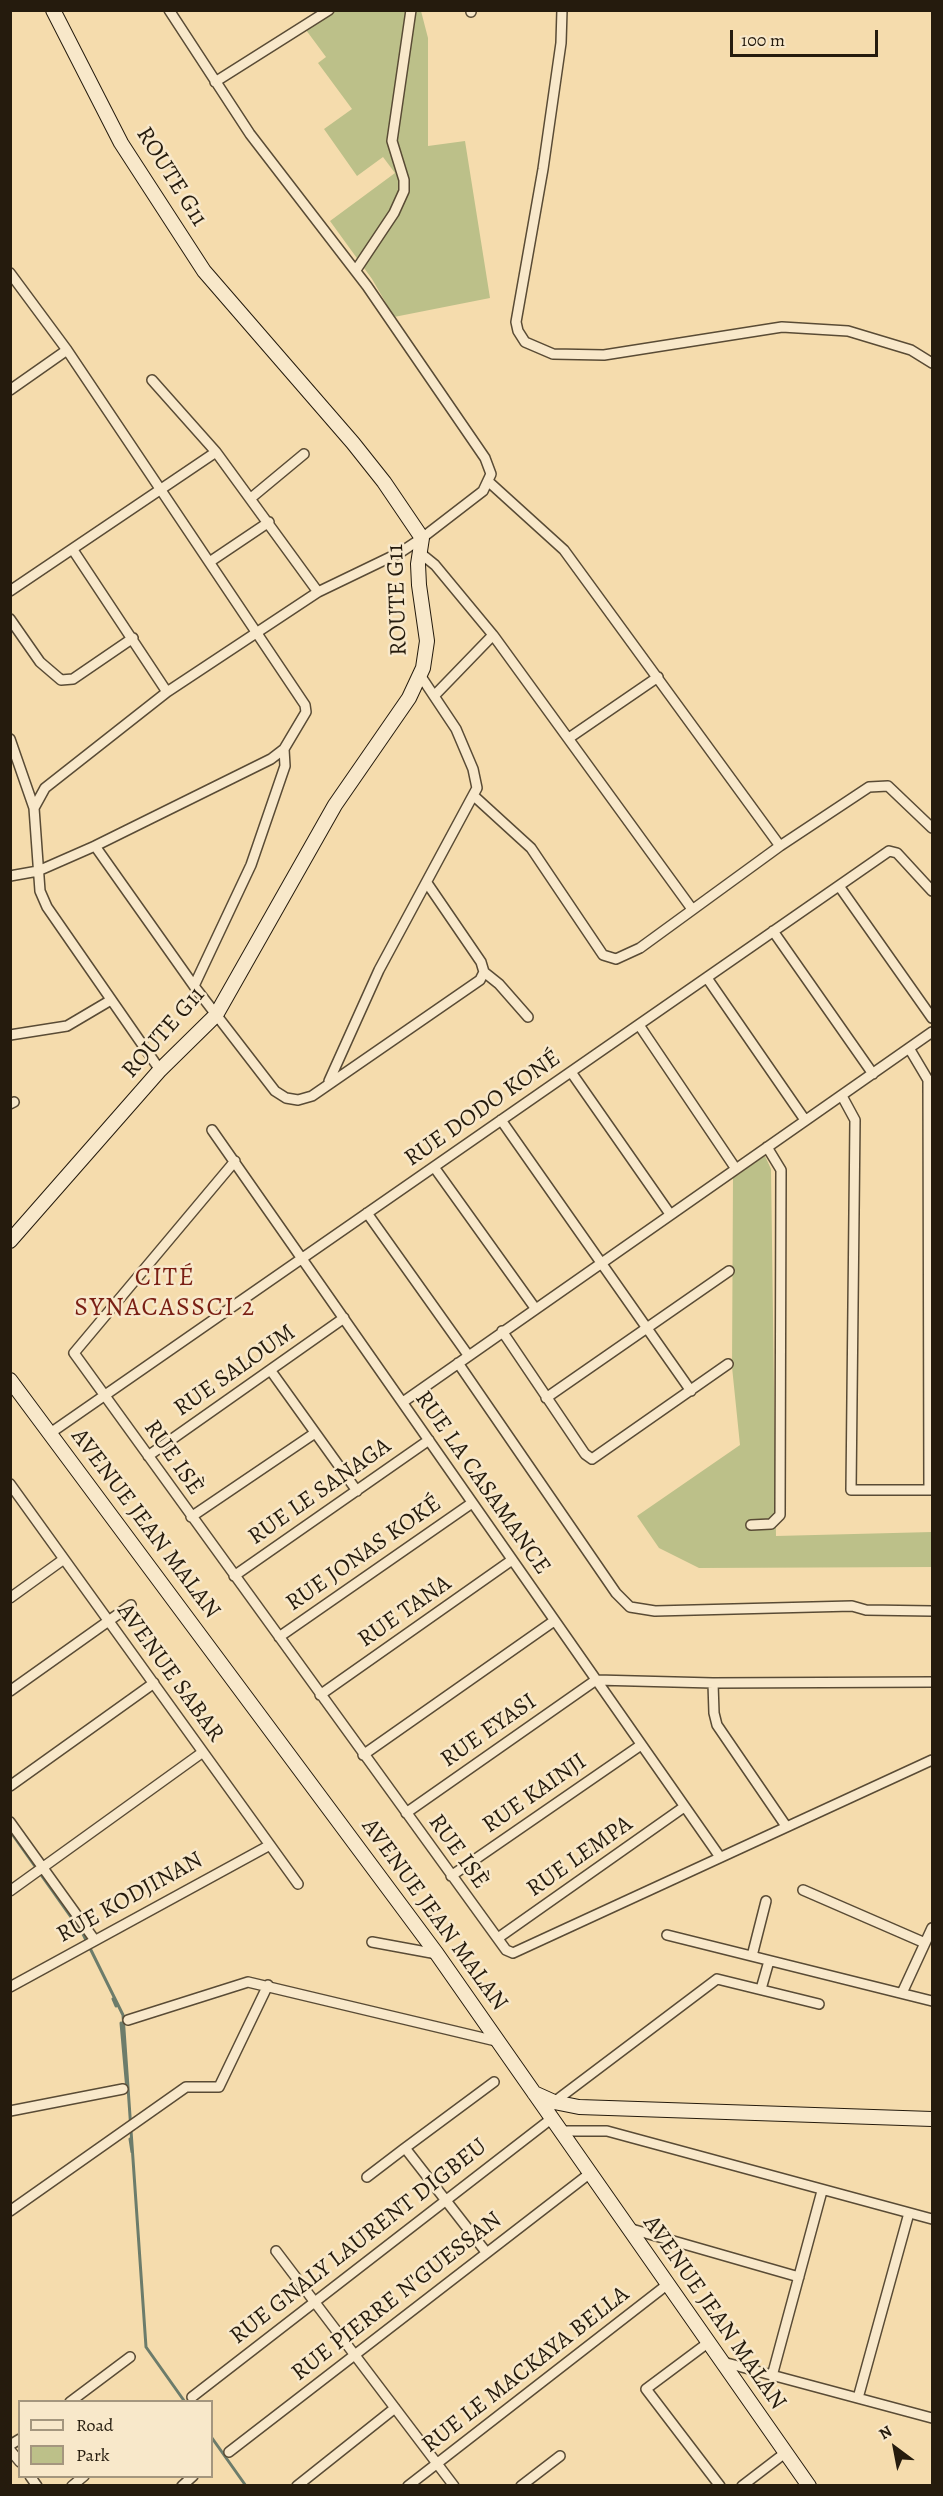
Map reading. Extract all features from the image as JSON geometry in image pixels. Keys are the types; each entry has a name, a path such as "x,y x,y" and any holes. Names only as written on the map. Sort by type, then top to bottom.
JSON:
{"street":[{"name":"ROUTE G11","path":"10,1242 160,1070 216,1015 308,849 335,805 409,698 420,675 427,642 419,589 421,545 384,482 204,271 122,142 53,10"},
{"path":"34,808 45,788 167,692 318,592 401,552 421,545 483,491 489,482 490,469 485,458 356,270 250,134 168,10"},
{"path":"215,82 329,10"},
{"path":"356,270 394,213 404,191 404,180 392,141 411,10"},
{"path":"562,10 561,43 543,169 516,321 518,331 525,342 553,354 604,355 782,327 848,331 911,350 933,363"},
{"path":"10,273 67,350 160,490 211,561 307,708 284,749 271,759 95,846 38,871 10,876"},
{"path":"10,390 67,350"},
{"path":"152,380 216,452 318,592"},
{"path":"10,591 74,550 216,452"},
{"path":"251,498 304,454"},
{"path":"489,482 564,550 780,846"},
{"path":"211,561 269,522"},
{"path":"421,545 493,635 692,909"},
{"path":"74,550 167,692"},
{"path":"10,619 40,662 61,680 73,679 133,638"},
{"path":"434,696 493,635"},
{"path":"328,1083 379,970 474,796 477,780 456,729 420,675"},
{"path":"568,738 658,677"},
{"path":"10,739 34,808 40,891 47,907 160,1070"},
{"path":"194,986 251,865 285,766 284,749"},
{"path":"474,796 531,848 603,955 616,959 640,948 780,846 859,793 878,786 888,786 933,828"},
{"path":"95,846 194,986 275,1091 298,1100 312,1096 480,980 484,972"},
{"name":"RUE DODO KONÉ","path":"49,1434 889,851 897,853 933,891"},
{"path":"427,883 481,962 484,972 499,984 528,1017"},
{"path":"839,886 933,1018"},
{"path":"773,932 873,1074"},
{"path":"707,978 805,1120"},
{"path":"10,1035 67,1026 111,1000"},
{"path":"639,1025 736,1169"},
{"path":"403,1402 933,1032"},
{"path":"842,1096 855,1120 851,1490 931,1490 928,1080 909,1048"},
{"path":"571,1072 670,1214"},
{"path":"501,1120 603,1262 691,1391"},
{"name":"RUE LA CASAMANCE","path":"212,1130 720,1857"},
{"path":"751,1525 771,1524 780,1515 781,1170 767,1147"},
{"name":"RUE ISÈ","path":"235,1161 74,1353 506,1950 513,1953 933,1760"},
{"path":"434,1167 535,1308"},
{"path":"367,1213 468,1355"},
{"path":"546,1398 729,1271"},
{"name":"RUE SALOUM","path":"148,1456 344,1318"},
{"path":"502,1331 585,1454 592,1459 728,1364"},
{"path":"458,1363 616,1593 630,1606 655,1611 840,1606 866,1610 933,1611"},
{"path":"271,1371 357,1491"},
{"name":"AVENUE JEAN MALAN","path":"10,1380 437,1954 809,2486"},
{"path":"191,1517 315,1432"},
{"name":"RUE LE SANAGA","path":"234,1576 429,1440"},
{"name":"AVENUE SABAR","path":"10,1484 15,1498 64,1559 298,1884"},
{"name":"RUE JONAS KOKÉ","path":"279,1637 472,1503"},
{"path":"10,1598 64,1559"},
{"name":"RUE TANA","path":"320,1695 512,1560"},
{"path":"10,1691 131,1605"},
{"path":"363,1755 554,1621"},
{"path":"596,1680 713,1683 933,1682"},
{"name":"RUE EYASI","path":"406,1813 596,1680"},
{"path":"10,1786 154,1683"},
{"path":"713,1683 714,1713 717,1725 786,1826"},
{"name":"RUE KAINJI","path":"451,1876 641,1744"},
{"path":"10,1892 203,1752"},
{"name":"RUE LEMPA","path":"498,1938 684,1807"},
{"path":"10,1822 45,1867 94,1939"},
{"name":"RUE KODJINAN","path":"10,1987 94,1939 270,1845"},
{"path":"803,1890 925,1943"},
{"path":"752,1956 766,1901"},
{"path":"902,1993 933,1928"},
{"path":"667,1935 933,2001"},
{"path":"372,1942 437,1954"},
{"path":"761,1989 769,1961"},
{"path":"554,2102 717,1979 819,2004"},
{"path":"128,2020 248,1982 496,2041"},
{"path":"10,2211 186,2087 219,2087 268,1985"},
{"path":"367,2177 494,2082"},
{"path":"10,2111 123,2089"},
{"path":"534,2093 554,2102 579,2107 933,2119"},
{"name":"RUE GNALY LAURENT DIGBEU","path":"192,2397 551,2119"},
{"path":"560,2132 607,2132 822,2192 933,2219"},
{"path":"405,2148 486,2252"},
{"name":"RUE PIERRE N'GUESSAN","path":"229,2452 590,2174"},
{"path":"772,2376 822,2192"},
{"path":"858,2398 909,2213"},
{"path":"627,2228 799,2277"},
{"path":"276,2251 454,2486"},
{"name":"RUE LE MACKAYA BELLA","path":"408,2486 668,2284"},
{"path":"709,2342 646,2389 720,2486"},
{"path":"73,2400 130,2356"},
{"path":"723,2362 933,2418"},
{"path":"297,2486 395,2408"},
{"path":"742,2486 785,2453"},
{"path":"521,2486 560,2456"}],"green space":[{"path":"335,11 421,11 428,38 428,146 465,141 490,298 394,317 372,279 330,221 395,173 383,157 357,176 324,129 352,109 318,63 326,57 306,30"},
{"path":"765,1156 771,1169 776,1536 932,1532 932,1567 699,1568 659,1548 637,1516 740,1445 732,1367 733,1178"}],"waterway":[{"path":"10,1831 83,1934 123,2015 146,2347 184,2400"},
{"path":"113,1999 116,2006"},
{"path":"121,2023 127,2090"},
{"path":"130,2139 132,2152"},
{"path":"213,2439 246,2486"}],"district":[{"name":"CITÉ SYNACASSCI 2","path":"165,1294"}]}
